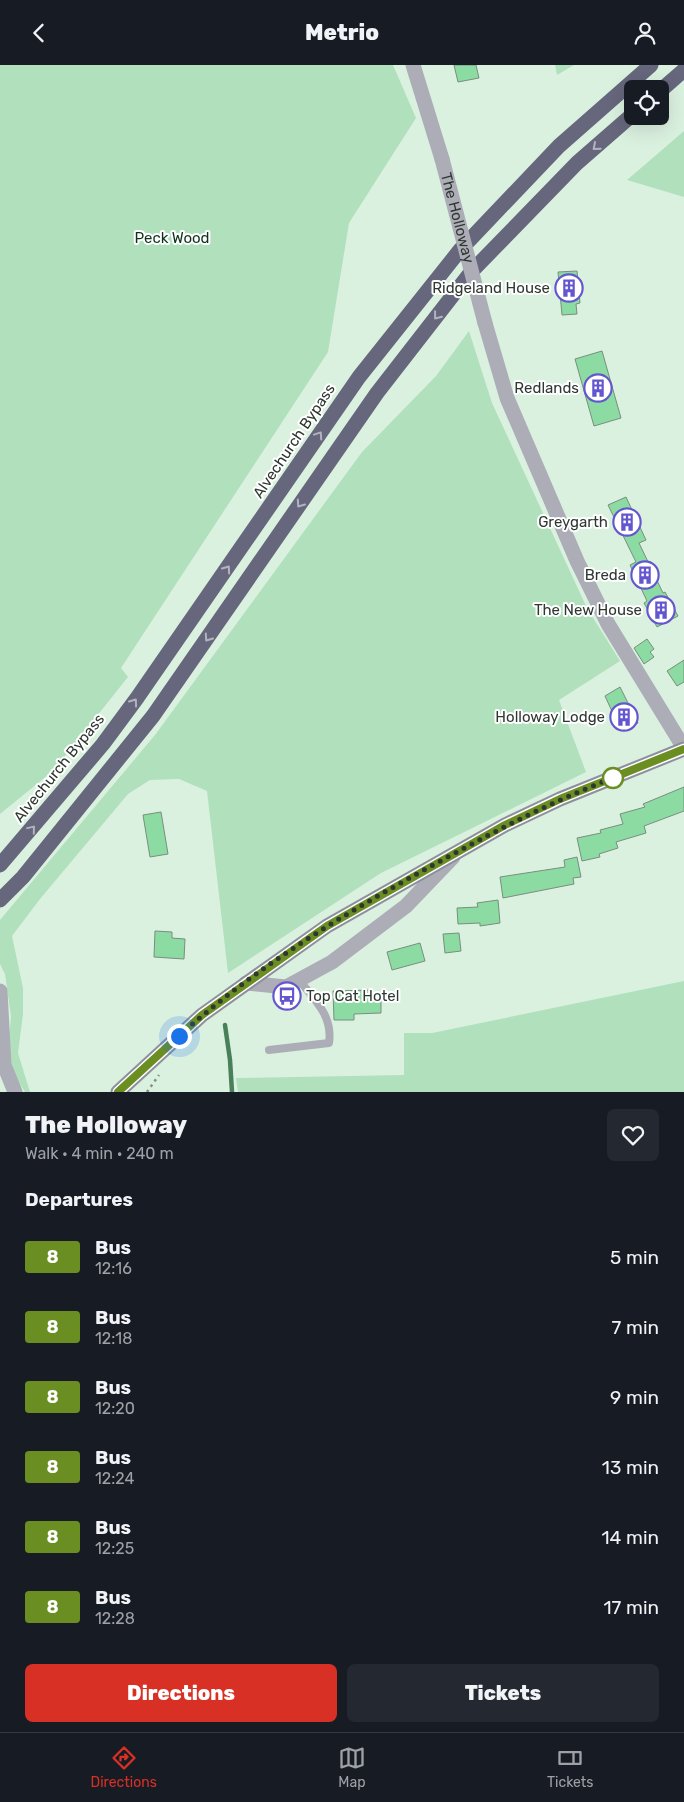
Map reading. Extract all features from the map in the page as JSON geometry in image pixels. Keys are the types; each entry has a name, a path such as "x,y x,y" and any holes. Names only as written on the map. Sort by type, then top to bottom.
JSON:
{"highway":[{"name":"Alvechurch Bypass","path":"0,865 97,751 137,698 359,377 460,250 559,146 651,65"},
{"path":"669,83 684,70"},
{"path":"0,900 23,877 153,716 377,393 471,272 577,163 624,122"}],"main road":[{"path":"118,1092 202,1015 327,926 505,825 560,799 684,748"}],"street":[{"name":"The Holloway","path":"413,65 442,159 508,397 581,569 608,624 684,748"},
{"path":"246,983 286,987 332,961 406,906 459,851"},
{"path":"0,991 4,1065 15,1092"}],"lane":[{"path":"269,1049 329,1043 331,1030 326,1015 300,980"}],"green space":[{"name":"Peck Wood","path":"0,65 393,65 416,118 349,223 328,352 121,668 128,677 54,770 0,814"},
{"path":"555,65 574,65 557,75"},
{"path":"684,131 684,197 627,180"},
{"path":"469,331 492,403 587,608 620,661 559,700 586,772 381,873 228,973 207,791 179,779 150,780 128,794 40,899 12,936 23,988 23,1014 18,1053 30,1092 25,1092 14,1075 8,1052 11,1016 5,974 0,964 0,920 155,735 362,452 436,376"},
{"path":"684,981 684,1092 238,1092 236,1078 404,1075 404,1033 432,1033"}],"building":[{"path":"454,65 476,65 479,78 458,82"},
{"name":"Ridgeland House","path":"577,271 580,303 576,304 577,314 562,315 558,272"},
{"name":"Redlands","path":"602,351 621,418 594,426 575,359"},
{"path":"626,497 646,540 639,543 663,593 665,592 678,616 657,627 644,603 647,601 630,565 636,562 608,505"},
{"path":"647,639 654,649 650,652 654,657 644,664 634,648"},
{"path":"684,660 684,682 677,686 667,671"},
{"path":"620,687 638,723 621,731 605,696"},
{"path":"684,787 684,811 644,826 646,833 616,842 618,848 599,854 600,857 582,861 577,838 601,833 600,830 623,824 620,814 645,807 643,804"},
{"path":"161,812 168,854 150,857 143,815"},
{"path":"577,857 581,877 573,878 574,884 503,898 500,877 565,867 564,860"},
{"path":"498,900 500,923 480,926 480,923 458,924 457,908 478,907 477,903"},
{"path":"155,931 172,932 172,938 185,939 184,959 154,957"},
{"path":"459,933 461,951 445,953 443,934"},
{"path":"420,943 425,961 392,970 387,952"},
{"path":"372,990 372,999 381,999 381,1013 354,1014 354,1020 334,1020 333,991"}],"waterway":[{"path":"225,1025 232,1092"}],"bus line":[{"name":"8","path":"118,1092 202,1015 279,958 327,926 505,825 560,799 684,749"}],"place":[{"name":"Ridgeland House","path":"569,288"},
{"name":"Redlands","path":"598,388"},
{"name":"Greygarth","path":"627,522"},
{"name":"Breda","path":"645,575"},
{"name":"The New House","path":"661,610"},
{"name":"Holloway Lodge","path":"624,717"},
{"name":"Top Cat Hotel","path":"287,996"}],"route":[{"path":"179,1036 202,1015 279,958 327,926 505,825 560,799 613,778"}]}
